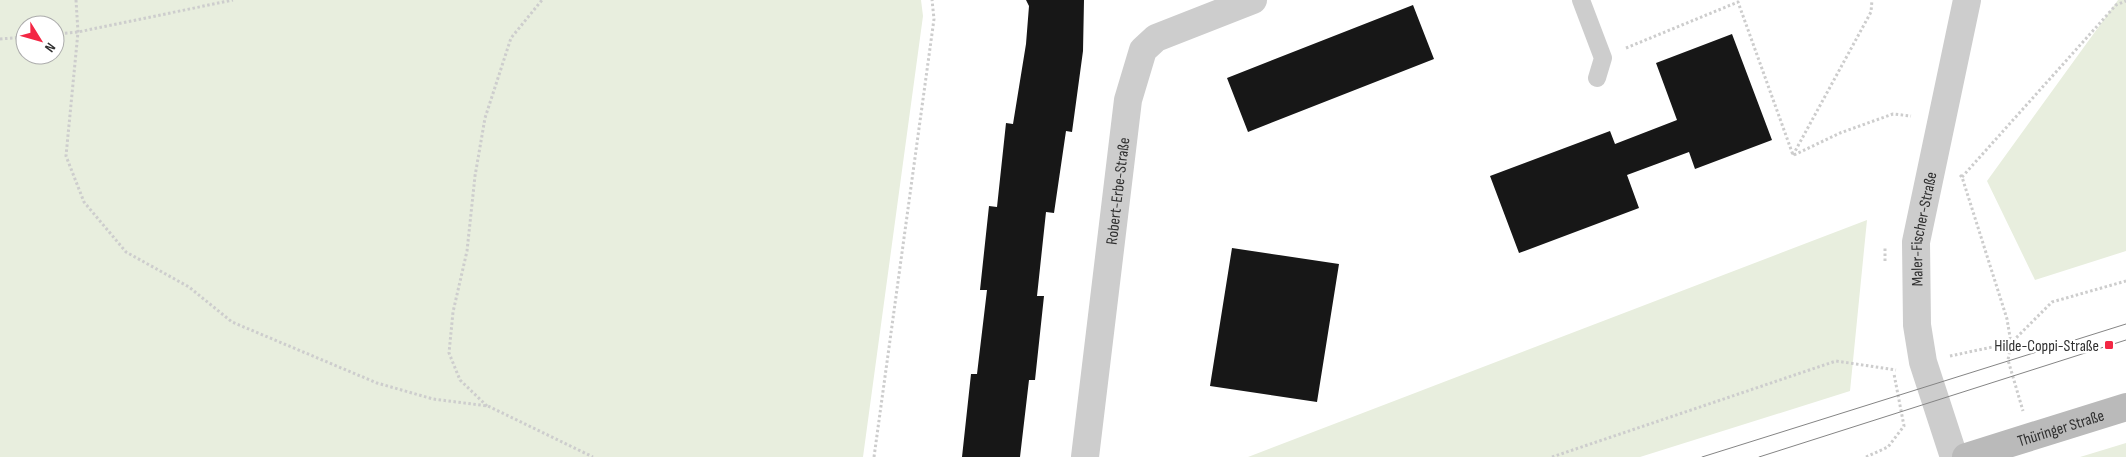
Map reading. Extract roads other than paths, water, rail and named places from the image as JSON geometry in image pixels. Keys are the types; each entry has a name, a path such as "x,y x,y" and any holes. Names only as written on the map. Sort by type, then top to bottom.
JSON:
{"main road":[{"name":"Thüringer Straße","path":"1966,457 2126,406"}],"street":[{"name":"Robert-Erbe-Straße","path":"1085,457 1128,100 1143,50 1156,38 1253,0"},
{"name":"Maler-Fischer-Straße","path":"1954,457 1923,362 1917,326 1916,242 1967,0"}],"lane":[{"path":"1581,0 1603,58 1597,78"}],"tram line":[{"path":"1702,457 2126,324"},
{"path":"1759,457 2126,340"}],"place":[{"name":"Hilde-Coppi-Straße","path":"2109,345"}]}
